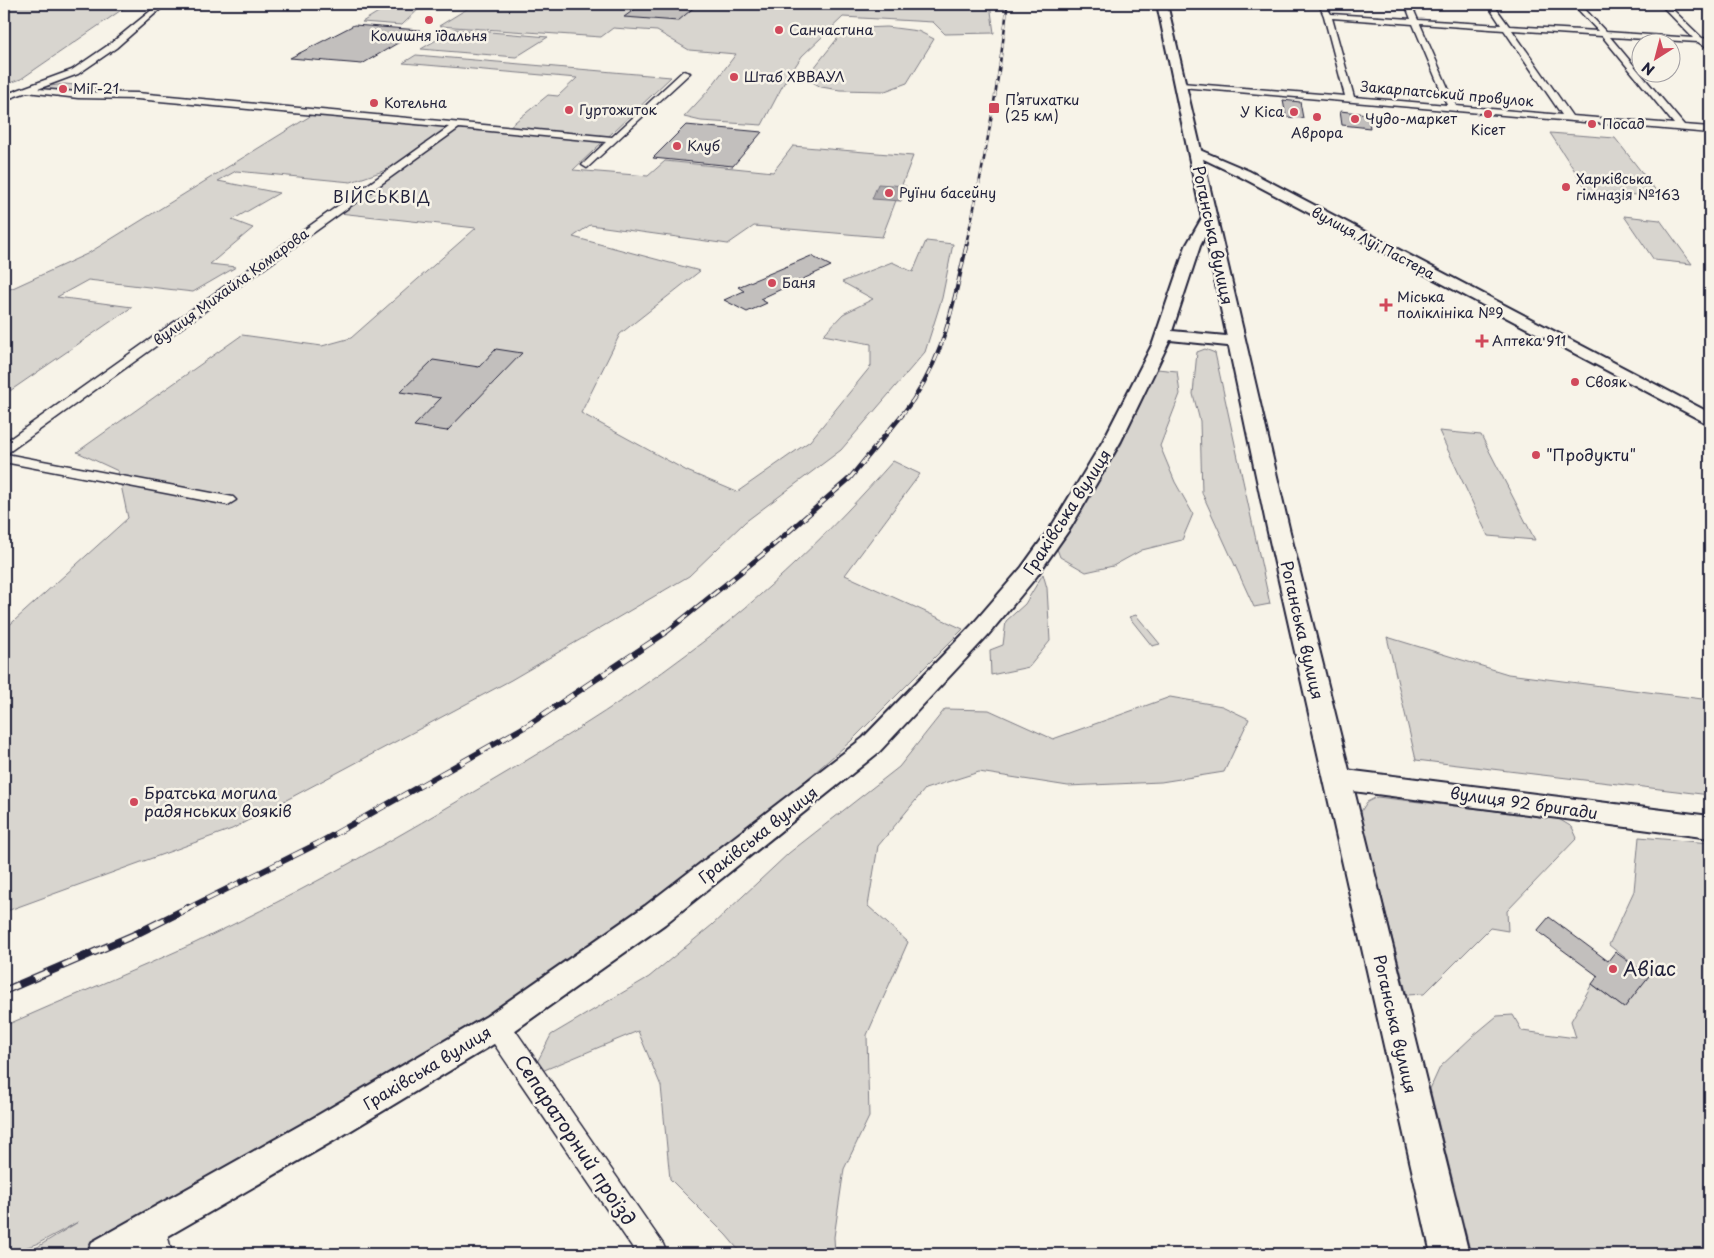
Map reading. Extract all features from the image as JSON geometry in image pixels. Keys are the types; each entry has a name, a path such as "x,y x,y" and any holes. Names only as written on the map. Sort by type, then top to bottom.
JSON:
{"main road":[{"name":"Роганська вулиця","path":"1162,4 1195,150 1208,218 1450,1254"}],"street":[{"path":"4,98 75,72 113,46 163,4"},
{"path":"1322,4 1328,16 1350,99"},
{"path":"1408,4 1453,108"},
{"path":"1490,4 1569,118"},
{"path":"1576,4 1604,34 1680,127"},
{"path":"1663,4 1710,50"},
{"path":"1328,16 1710,41"},
{"path":"587,165 686,73"},
{"path":"51,82 108,89 138,96"},
{"name":"Закарпатський провулок","path":"1181,85 1710,130"},
{"path":"27,90 78,95 138,96 312,113 458,124 614,140"},
{"name":"вулиця Михайла Комарова","path":"4,450 458,124"},
{"name":"вулиця Луї Пастера","path":"1195,150 1245,174 1710,420"},
{"name":"Граківська вулиця","path":"104,1254 497,1026 655,915 870,745 980,630 1044,552 1112,441 1164,335 1193,246 1208,218"},
{"path":"1164,335 1237,342"},
{"path":"4,458 228,500"},
{"name":"вулиця 92 бригади","path":"1338,779 1710,827"},
{"name":"Сепараторний проїзд","path":"497,1026 653,1254"},
{"path":"153,1227 158,1254"}],"shaded area":[{"path":"4,4 130,4 21,79 4,85"},
{"path":"379,4 424,4 402,25 362,22 380,11"},
{"path":"475,4 835,4 858,7 899,4 990,4 994,33 945,34 933,22 843,17 802,56 784,83 762,125 701,121 684,117 708,91 736,54 689,50 657,31 613,28 601,37 439,26"},
{"path":"887,27 918,31 934,39 907,83 885,91 840,90 821,87 806,78 841,34 863,28"},
{"path":"455,29 548,37 516,57 421,49"},
{"path":"416,55 671,77 573,170 648,176 665,161 773,172 793,146 913,156 882,237 754,226 728,244 590,225 573,237 700,271 620,334 581,413 687,471 737,492 810,441 871,366 871,344 823,335 843,314 873,299 842,282 892,262 913,272 926,241 953,244 942,298 925,352 841,450 745,522 689,576 511,680 232,829 4,912 4,630 128,518 118,471 77,452 242,335 322,346 351,338 476,228 339,213 458,127 504,131 548,95 558,96 577,78 403,63"},
{"path":"65,84 97,87 78,95 43,92 43,87"},
{"path":"312,115 451,125 389,169 351,182 236,171 218,181 279,193 232,220 253,228 210,264 236,267 193,292 88,280 57,297 132,307 4,395 4,292 87,254"},
{"path":"1550,133 1615,138 1661,197 1588,191"},
{"name":"Руїни басейну","path":"878,184 906,186 901,201 872,199"},
{"path":"1624,216 1660,220 1692,264 1654,260"},
{"path":"1205,349 1215,353 1270,604 1254,607 1202,493 1200,421 1193,394 1197,352"},
{"path":"1157,369 1177,371 1180,394 1160,446 1175,482 1193,514 1182,540 1142,550 1113,566 1086,572 1060,557 1057,549 1121,445"},
{"path":"1439,431 1481,435 1535,540 1488,536"},
{"path":"893,461 920,474 845,575 963,629 851,741 753,826 614,933 459,1040 90,1254 26,1254 78,1222 37,1244 4,1254 4,1026 171,954 261,911 390,841 575,731 663,672 745,608 822,537"},
{"path":"1043,574 1047,588 1050,641 1029,667 991,675 990,650 1003,645 1006,621 1025,604"},
{"path":"1136,615 1160,644 1152,646 1129,617"},
{"path":"1387,637 1508,674 1710,700 1710,795 1416,760"},
{"path":"1170,697 1222,706 1249,719 1224,772 1161,782 1068,786 979,772 925,789 878,846 868,906 908,942 867,1035 869,1117 844,1169 834,1237 835,1254 742,1254 726,1235 670,1179 661,1086 638,1031 530,1076 551,1035 649,977 712,925 789,853 899,767 945,709 989,710 1053,739"},
{"path":"1377,797 1557,818 1572,827 1577,838 1507,911 1508,931 1490,928 1424,994 1407,995 1360,813 1367,802"},
{"path":"1639,837 1710,843 1710,1254 1471,1254 1430,1089 1440,1067 1497,1016 1513,1015 1522,1031 1576,1038 1571,1021 1592,984 1624,1008 1648,976 1609,945 1634,891"}],"building":[{"path":"642,4 697,5 678,21 624,17"},
{"path":"354,25 420,30 362,64 290,58"},
{"name":"У Кіса","path":"1283,100 1300,102 1303,118 1286,117"},
{"name":"Чудо-маркет","path":"1340,111 1368,114 1370,128 1342,125"},
{"name":"Клуб","path":"686,125 762,132 733,166 653,158"},
{"name":"Баня","path":"811,256 831,266 760,299 767,303 747,312 724,300 744,291 738,287"},
{"path":"496,349 522,353 447,431 414,426 441,398 400,392 433,360 479,367"},
{"name":"Авіас","path":"1549,917 1608,961 1615,952 1649,976 1624,1008 1592,984 1598,976 1537,931"}],"railway":[{"path":"966,244 995,98 1007,9 1004,4"},
{"path":"901,416 916,396 937,355 951,312 967,243"},
{"path":"664,634 762,555 850,478 902,415"},
{"path":"185,910 317,844 528,725 665,633"},
{"path":"4,991 134,935 188,908"}],"place":[{"name":"Колишня їдальня","path":"429,20"},
{"name":"Санчастина","path":"779,30"},
{"name":"Штаб ХВВАУЛ","path":"734,77"},
{"name":"МіГ-21","path":"63,89"},
{"name":"Котельна","path":"374,103"},
{"name":"Пʼятихатки (25 км)","path":"994,108"},
{"name":"Гуртожиток","path":"569,110"},
{"name":"У Кіса","path":"1294,112"},
{"name":"Кісет","path":"1488,114"},
{"name":"Аврора","path":"1317,117"},
{"name":"Чудо-маркет","path":"1355,119"},
{"name":"Посад","path":"1592,124"},
{"name":"Клуб","path":"677,146"},
{"name":"Харківська гімназія №163","path":"1566,187"},
{"name":"Руїни басейну","path":"889,193"},
{"name":"Баня","path":"772,283"},
{"name":"Міська поліклініка №9","path":"1386,305"},
{"name":"Аптека 911","path":"1482,341"},
{"name":"Свояк","path":"1575,382"},
{"name":"\"Продукти\"","path":"1536,455"},
{"name":"Братська могила радянських вояків","path":"134,802"},
{"name":"Авіас","path":"1613,969"}],"district":[{"name":"ВІЙСЬКВІД","path":"382,197"}]}
